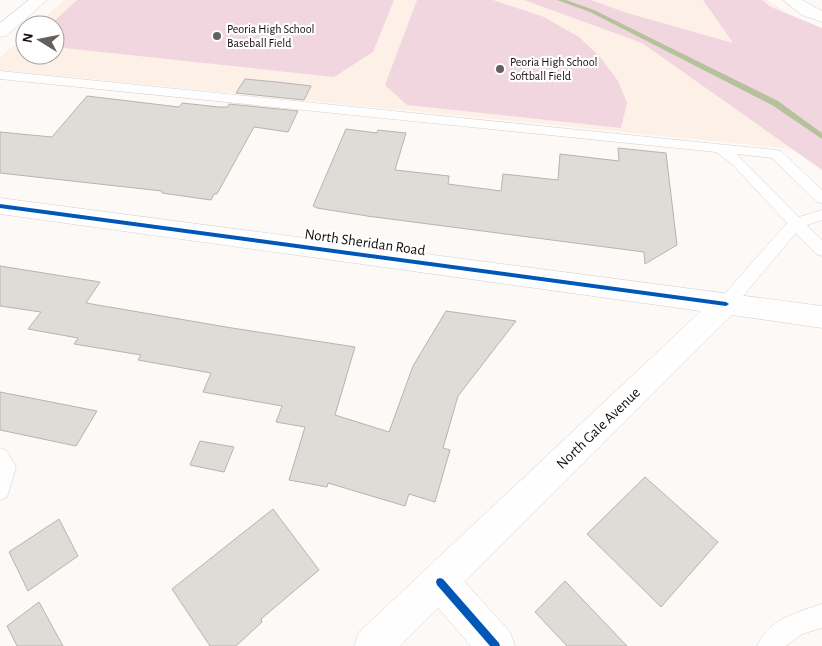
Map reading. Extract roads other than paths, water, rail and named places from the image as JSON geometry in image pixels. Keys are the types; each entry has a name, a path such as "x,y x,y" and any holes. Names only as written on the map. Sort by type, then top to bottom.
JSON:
{"main road":[{"path":"0,32 39,0"},
{"path":"791,0 822,17"},
{"name":"North Sheridan Road","path":"0,206 822,316"},
{"name":"North Gale Avenue","path":"373,646 726,304"},
{"path":"440,582 496,646"}],"lane":[{"path":"0,75 776,154 822,198"},
{"path":"721,149 737,161 822,250"},
{"path":"796,223 822,214"},
{"name":"North Gale Avenue","path":"726,304 796,223"},
{"path":"0,458 6,466 0,490"},
{"path":"769,646 771,642 796,624 822,616"}],"waterway":[{"path":"560,0 592,11 775,103 822,137"}],"place":[{"name":"Peoria High School Baseball Field","path":"217,36"},
{"name":"Peoria High School Softball Field","path":"500,69"}]}
